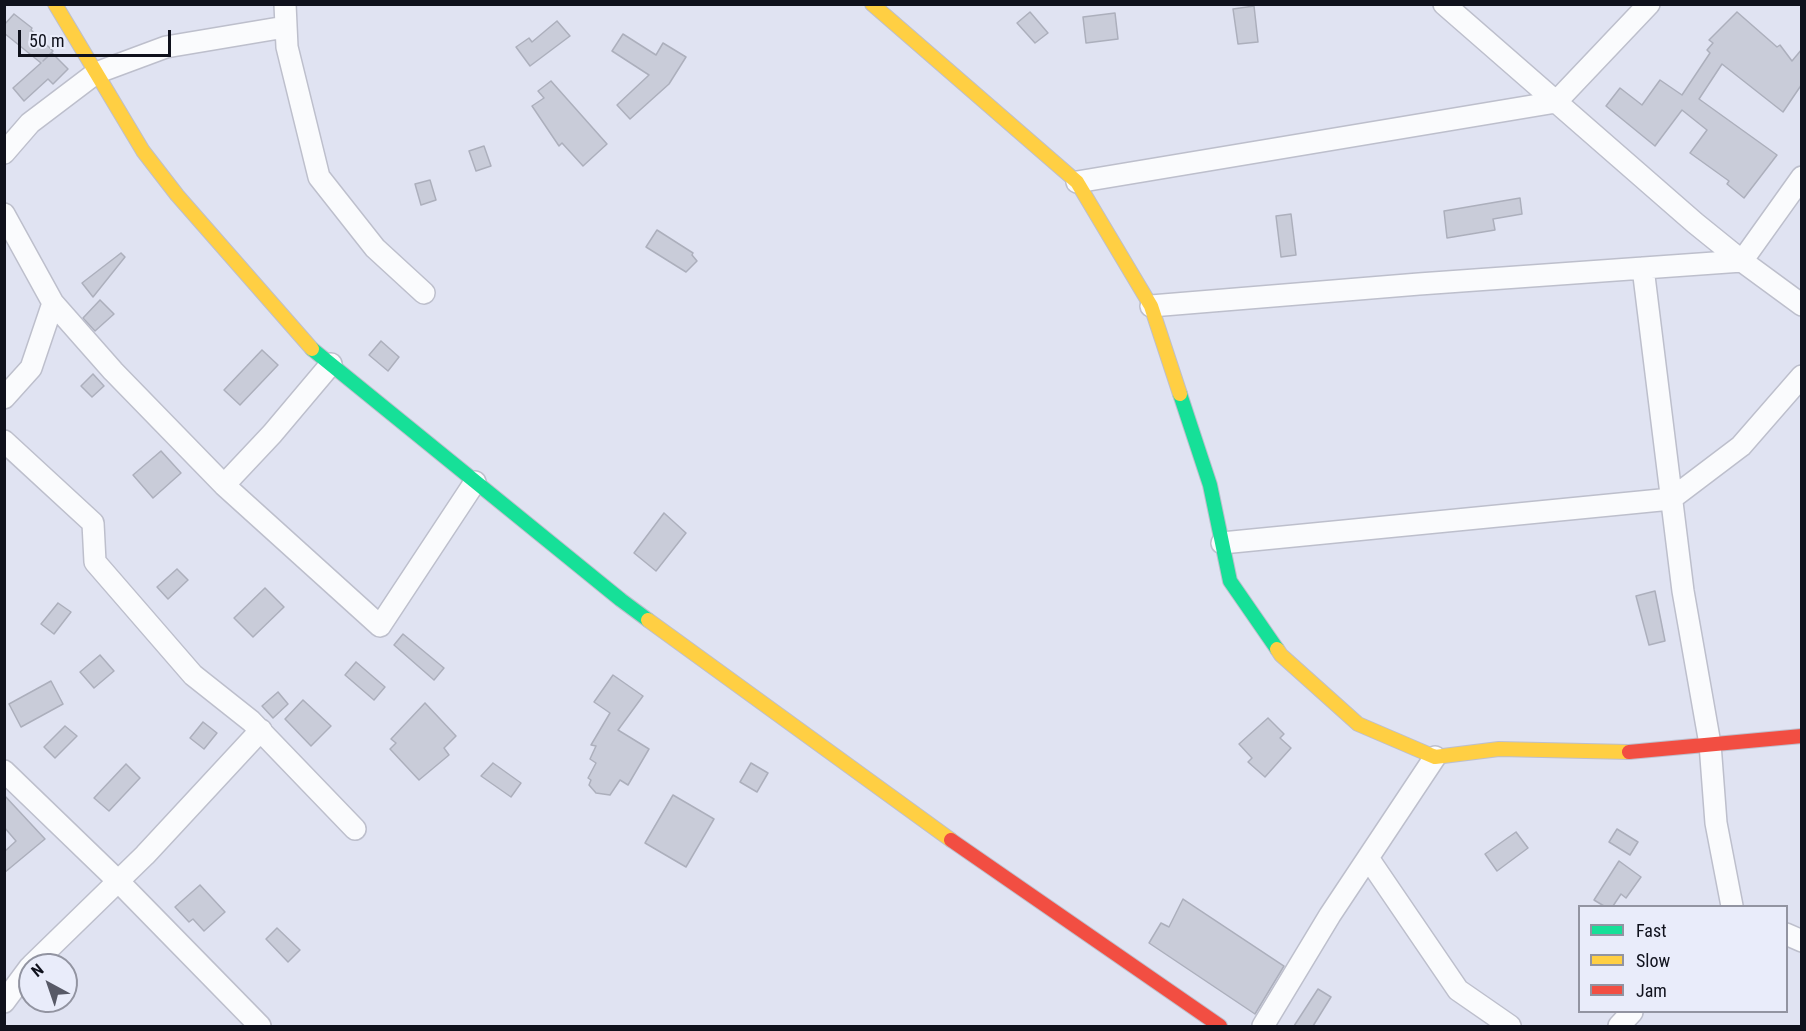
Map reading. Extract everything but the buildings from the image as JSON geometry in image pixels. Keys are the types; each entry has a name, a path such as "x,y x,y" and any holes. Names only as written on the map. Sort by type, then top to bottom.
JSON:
{"street":[{"path":"55,4 143,151 177,195 307,345 621,600 963,849 1220,1026"},
{"path":"285,4 287,47 319,177 375,248 424,293"},
{"path":"872,4 1077,182 1151,306 1210,485 1230,581 1281,655 1358,724 1435,757 1499,749 1627,752 1802,736"},
{"path":"1444,4 1742,261 1802,305"},
{"path":"1077,182 1556,102 1649,4"},
{"path":"4,153 30,123 96,73 166,47 285,27"},
{"path":"1742,261 1802,177"},
{"path":"4,214 53,303 113,371 224,484 380,626 475,482"},
{"path":"1151,306 1742,261"},
{"path":"1643,268 1683,591 1710,744 1716,823 1730,905"},
{"path":"4,398 31,368 53,303"},
{"path":"224,484 272,434 331,364"},
{"path":"1222,543 1671,499 1741,446 1802,376"},
{"path":"4,441 93,523 95,562 193,675 261,730 355,829"},
{"path":"44,953 145,855 261,730"},
{"path":"1263,1026 1330,915 1435,757"},
{"path":"4,771 118,881 260,1026"},
{"path":"1368,858 1458,990 1510,1026"},
{"path":"1788,935 1802,941"},
{"path":"4,1002 18,983"},
{"path":"1619,1026 1630,1013"}],"traffic: fast":[{"path":"312,349 648,620"},
{"path":"1180,394 1210,485 1230,581 1277,649"}],"traffic: slow":[{"path":"55,4 143,151 177,195 312,349"},
{"path":"872,4 1077,182 1151,306 1180,394"},
{"path":"648,620 951,840"},
{"path":"1277,649 1358,724 1435,757 1499,749 1629,752"}],"traffic: jam":[{"path":"1629,752 1802,736"},
{"path":"951,840 1220,1026"}]}
